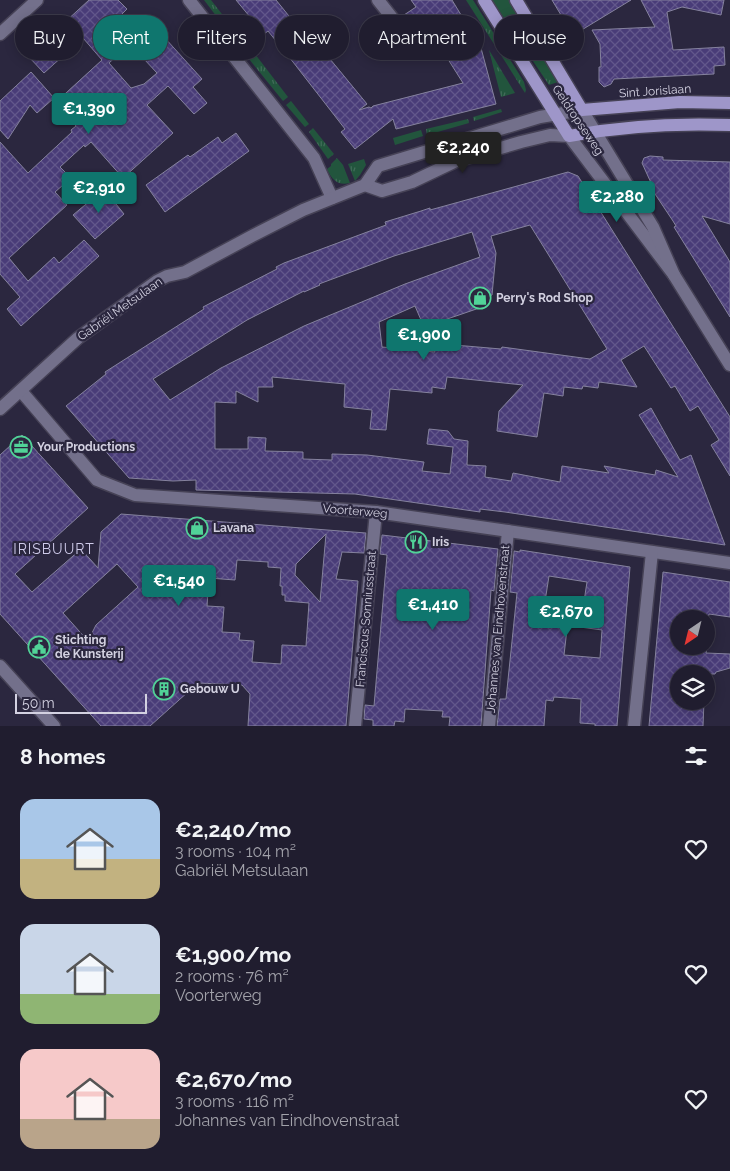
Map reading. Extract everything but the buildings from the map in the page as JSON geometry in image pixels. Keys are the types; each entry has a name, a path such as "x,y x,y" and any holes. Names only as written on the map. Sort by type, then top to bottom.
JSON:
{"main road":[{"name":"Geldropseweg","path":"484,0 569,136"},
{"name":"Geldropseweg","path":"516,0 582,110"},
{"name":"Sint Jorislaan","path":"582,110 680,102 730,103"},
{"path":"569,136 595,131 689,123 730,125"}],"street":[{"path":"0,34 37,0"},
{"path":"189,0 314,158 332,198"},
{"path":"378,0 390,15"},
{"path":"569,136 550,135 456,161 412,182 382,191 365,185 378,166 540,118 582,110"},
{"name":"Geldropseweg","path":"582,110 653,227 674,275"},
{"name":"Geldropseweg","path":"569,136 674,275 730,366"},
{"name":"Gabriël Metsulaan","path":"0,409 78,338 157,281 167,276 185,272 256,234 332,198 365,185"},
{"name":"Voorterweg","path":"21,391 97,480 135,495 376,512 730,564"},
{"name":"Franciscus Sonniusstraat","path":"355,726 376,512"},
{"name":"Johannes van Eindhovenstraat","path":"489,726 508,531"},
{"path":"634,726 652,552"},
{"path":"0,666 54,726"}],"green space":[{"path":"204,0 211,0 223,15 215,15"},
{"path":"466,0 473,0 482,15 476,15"},
{"path":"492,0 509,0 518,15 502,15"},
{"path":"484,18 494,34 494,44 484,28"},
{"path":"489,50 515,93 501,97"},
{"path":"250,60 260,60 288,97 283,101"},
{"path":"504,60 510,60 524,82 525,93"},
{"path":"532,60 546,60 558,82 549,85"},
{"path":"291,101 309,124 305,127 286,105"},
{"path":"501,109 502,112 474,121 473,117"},
{"path":"468,119 469,123 427,135 426,129"},
{"path":"313,128 334,154 328,159 309,132"},
{"path":"421,130 423,136 395,145 393,138"},
{"path":"337,158 343,165 350,183 339,183 329,173 327,169"},
{"path":"364,159 366,165 355,181 348,164"}],"place":[{"name":"Perry's Rod Shop","path":"480,298"},
{"name":"Your Productions","path":"21,447"},
{"name":"Lavana","path":"197,528"},
{"name":"Iris","path":"416,542"},
{"name":"Stichting de Kunsterij","path":"39,647"},
{"name":"Gebouw U","path":"164,689"}],"district":[{"name":"IRISBUURT","path":"54,549"}]}
